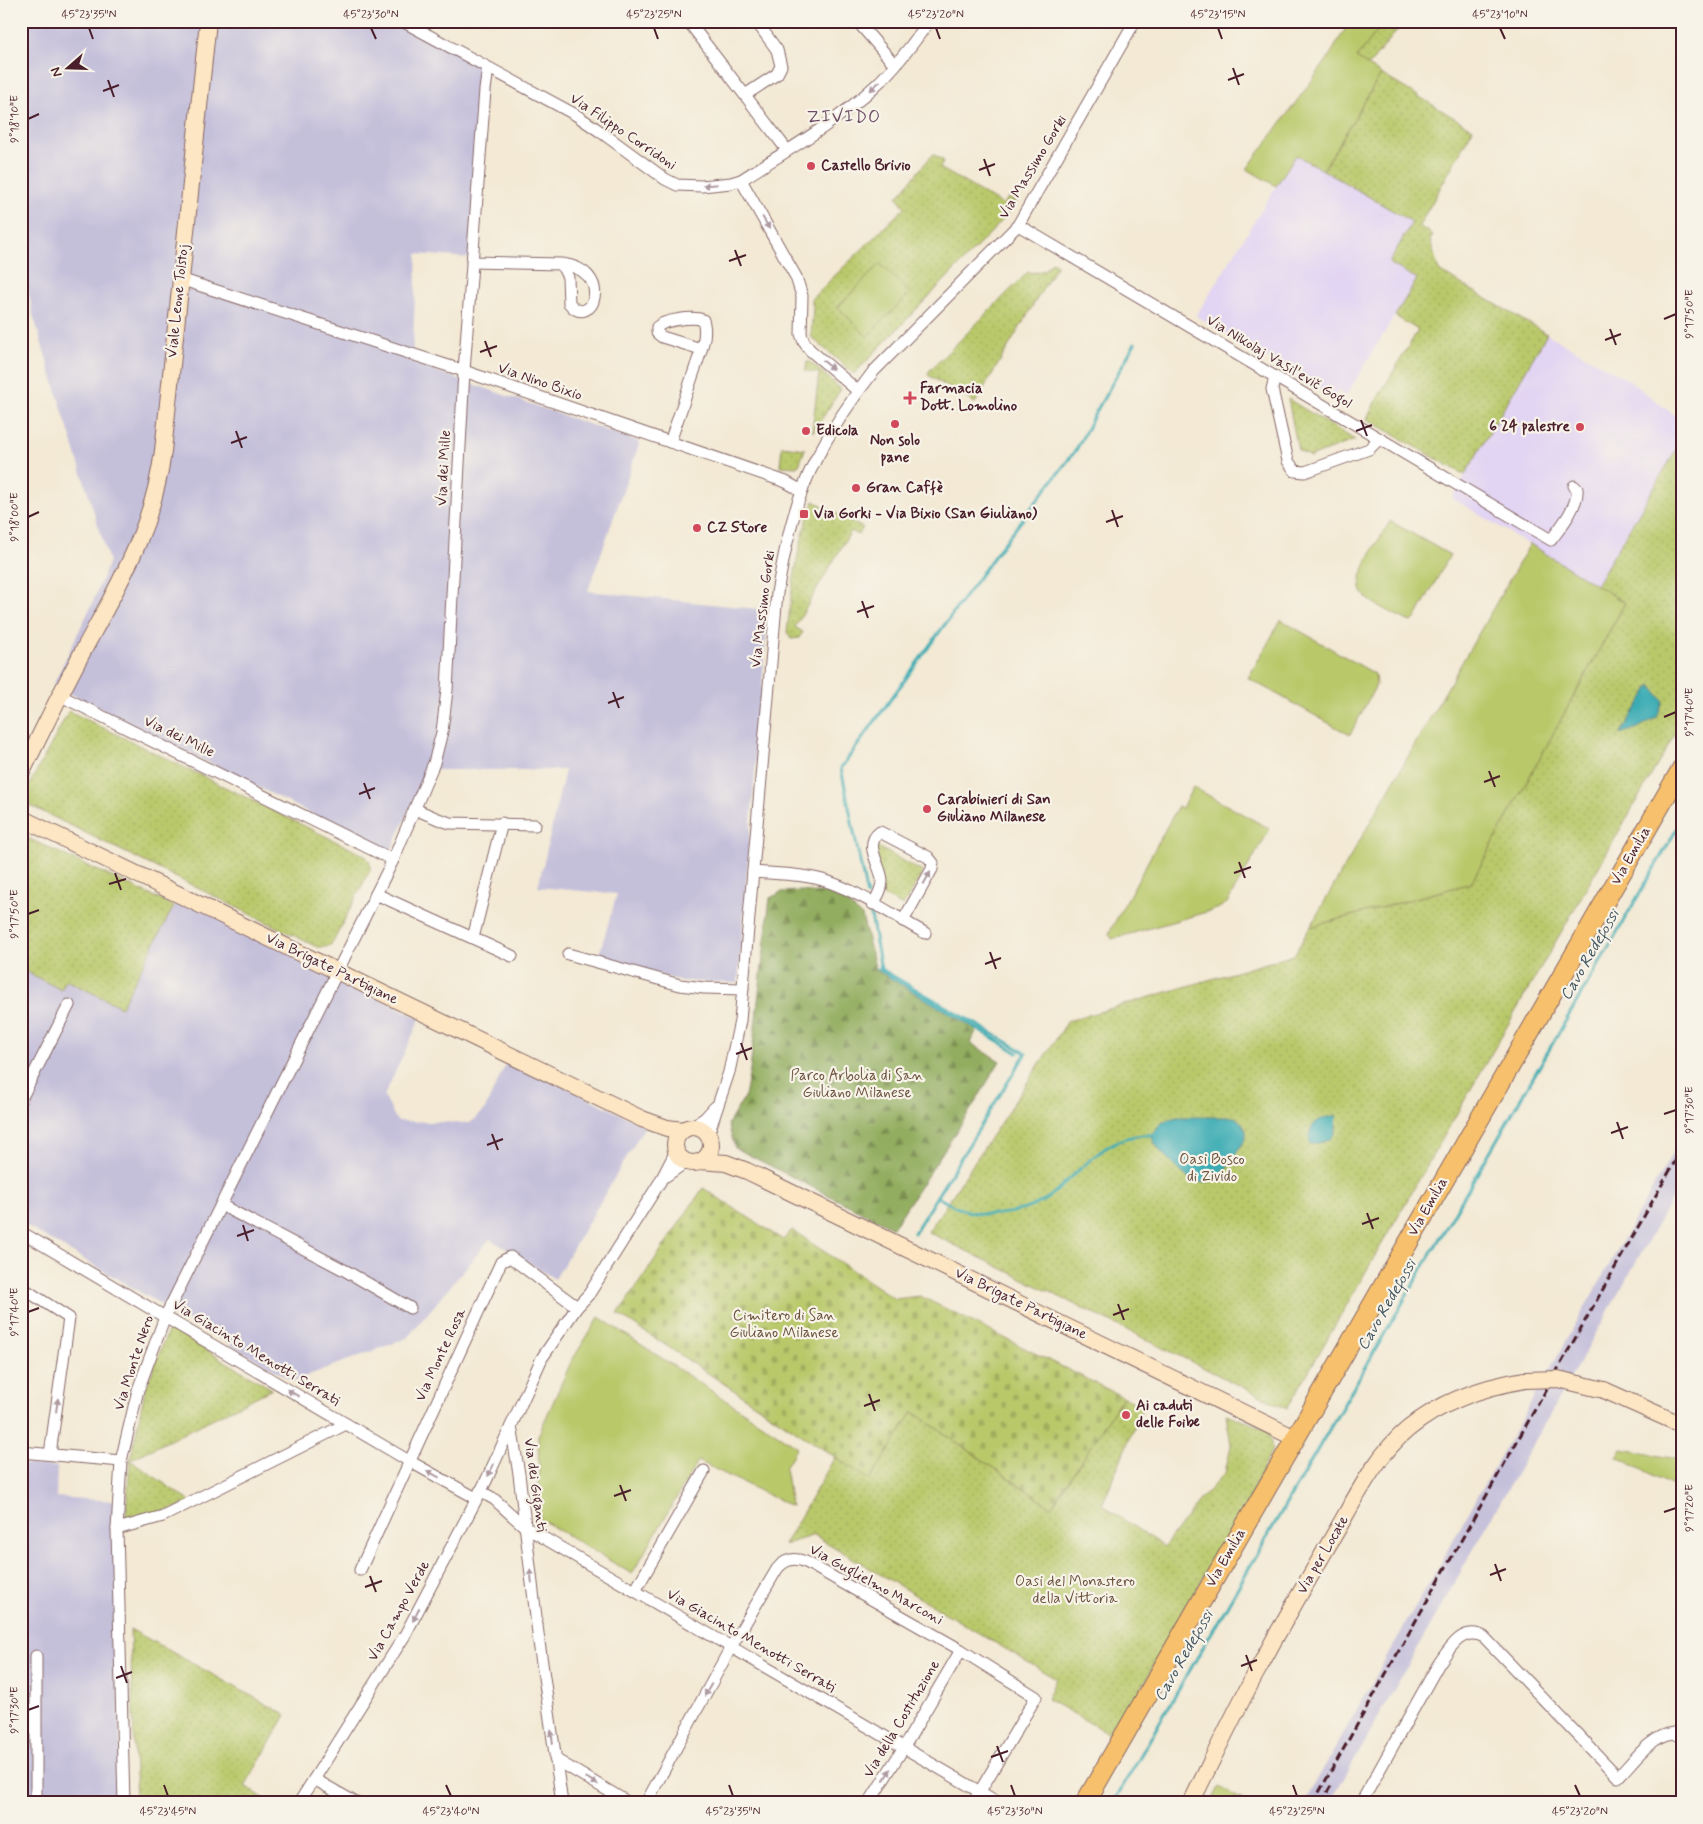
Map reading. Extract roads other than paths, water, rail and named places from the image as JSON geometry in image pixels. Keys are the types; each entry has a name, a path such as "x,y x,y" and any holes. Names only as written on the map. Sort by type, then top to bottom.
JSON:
{"main road":[{"name":"Via Emilia","path":"1085,1803 1682,768"}],"street":[{"name":"Viale Leone Tolstoj","path":"21,774 123,575 143,532 158,480 208,21"},
{"name":"Via Filippo Corridoni","path":"402,21 582,119 665,179 678,185 702,186 735,183 741,180 857,102 895,65 929,21"},
{"path":"688,21 787,150"},
{"path":"745,95 777,74 782,66 779,55 756,21"},
{"path":"857,21 895,65"},
{"name":"Via Massimo Gorki","path":"710,1140 736,1044 743,989 777,593 788,539 802,491 814,462 839,418 858,391 891,352 1018,225 1135,21"},
{"name":"Via dei Mille","path":"337,972 393,860 415,810 434,763 444,712 464,372 488,68"},
{"path":"741,180 796,277 802,296 801,334 804,342 810,350 858,391"},
{"name":"Via Nikolaj Vasil'evič Gogol","path":"1018,225 1551,540 1570,513 1577,498 1577,489 1574,486"},
{"path":"472,262 561,264"},
{"name":"Via Nino Bixio","path":"180,278 670,442 786,482 802,491"},
{"path":"670,442 701,349"},
{"path":"1275,377 1272,389 1288,461 1295,471 1305,472 1369,449 1379,439"},
{"name":"Via dei Mille","path":"60,695 393,860"},
{"path":"415,810 450,823 535,825"},
{"name":"Via Brigate Partigiane","path":"21,818 642,1119 667,1128 688,1128"},
{"path":"473,938 502,823"},
{"path":"873,904 882,884 872,845 880,832 928,857 932,863 932,869 903,921"},
{"path":"753,872 816,878 830,882 856,894 924,933"},
{"path":"376,894 512,956"},
{"path":"568,954 680,986 743,989"},
{"name":"Via Monte Nero","path":"124,1803 117,1528 121,1461 138,1390 165,1317 337,972"},
{"path":"21,1099 69,1005"},
{"name":"Via Massimo Gorki","path":"688,1128 709,1114 720,1099"},
{"name":"Via Brigate Partigiane","path":"642,1119 663,1134 684,1155 726,1163 747,1170 1295,1438"},
{"path":"688,1128 699,1128 710,1140 709,1154 684,1155 676,1140 688,1128"},
{"name":"Via Brigate Partigiane","path":"710,1140 747,1170"},
{"name":"Via dei Giganti","path":"562,1803 538,1642 523,1506 511,1426 542,1358 577,1307 589,1294 660,1182 684,1155"},
{"path":"221,1205 346,1271 410,1308"},
{"name":"Via Giacinto Menotti Serrati","path":"21,1232 409,1461 478,1494 507,1504 523,1506"},
{"name":"Via Monte Rosa","path":"360,1570 501,1262 510,1256 577,1307"},
{"path":"21,1287 69,1318 50,1454"},
{"name":"Via per Locate","path":"1191,1803 1240,1702 1285,1620 1358,1494 1390,1448 1407,1430 1452,1400 1498,1384 1525,1380 1558,1379 1604,1390 1682,1425"},
{"path":"117,1528 163,1516 346,1424"},
{"name":"Via Campo Verde","path":"299,1803 405,1635 511,1426"},
{"path":"21,1452 121,1461"},
{"path":"635,1591 704,1471"},
{"name":"Via Giacinto Menotti Serrati","path":"494,1499 525,1527 999,1803"},
{"name":"Via Guglielmo Marconi","path":"646,1803 777,1569 784,1562 793,1559 806,1562 961,1650 1036,1697 979,1792"},
{"path":"1362,1803 1438,1665 1451,1645 1459,1638 1470,1633 1484,1637 1618,1777 1648,1745 1662,1736 1674,1733 1682,1737"},
{"name":"Via della Costituzione","path":"869,1803 961,1650"},
{"path":"36,1656 36,1803"},
{"path":"555,1759 629,1803"},
{"path":"314,1779 356,1803"},
{"path":"973,1803 979,1792"}],"water":[{"path":"1651,685 1663,701 1657,717 1638,728 1620,734"},
{"path":"1337,1115 1336,1130 1332,1138 1310,1145 1311,1128 1320,1120"},
{"path":"1177,1117 1235,1117 1245,1129 1246,1137 1230,1163 1223,1172 1209,1182 1192,1180 1183,1174 1164,1155 1152,1137 1156,1129 1165,1121"}],"waterway":[{"path":"867,896 841,768 998,551 1076,450 1135,343"},
{"name":"Cavo Redefossi","path":"1113,1803 1682,820"},
{"path":"869,905 881,969 1026,1053 914,1233"},
{"path":"878,969 1018,1053"},
{"path":"937,1197 961,1209 982,1214 1005,1213 1027,1208 1049,1197 1094,1156 1116,1142 1140,1135 1155,1135"}],"railway":[{"path":"1313,1803 1682,1149"},
{"path":"1321,1803 1332,1784"}],"place":[{"name":"Castello Brivio","path":"811,166"},
{"name":"Farmacia Dott. Lomolino","path":"910,398"},
{"name":"Non solo pane","path":"895,424"},
{"name":"6 24 palestre","path":"1580,427"},
{"name":"Edicola","path":"806,431"},
{"name":"Gran Caffè","path":"856,488"},
{"name":"Via Gorki - Via Bixio (San Giuliano)","path":"804,514"},
{"name":"CZ Store","path":"697,528"},
{"name":"Carabinieri di San Giuliano Milanese","path":"927,809"},
{"name":"Ai caduti delle Foibe","path":"1126,1415"}],"district":[{"name":"ZIVIDO","path":"844,117"}],"park label":[{"name":"Parco Arbolia di San Giuliano Milanese","path":"857,1084"},
{"name":"Oasi Bosco di Zivido","path":"1212,1168"},
{"name":"Cimitero di San Giuliano Milanese","path":"784,1324"},
{"name":"Oasi del Monastero della Vittoria","path":"1075,1590"}]}
